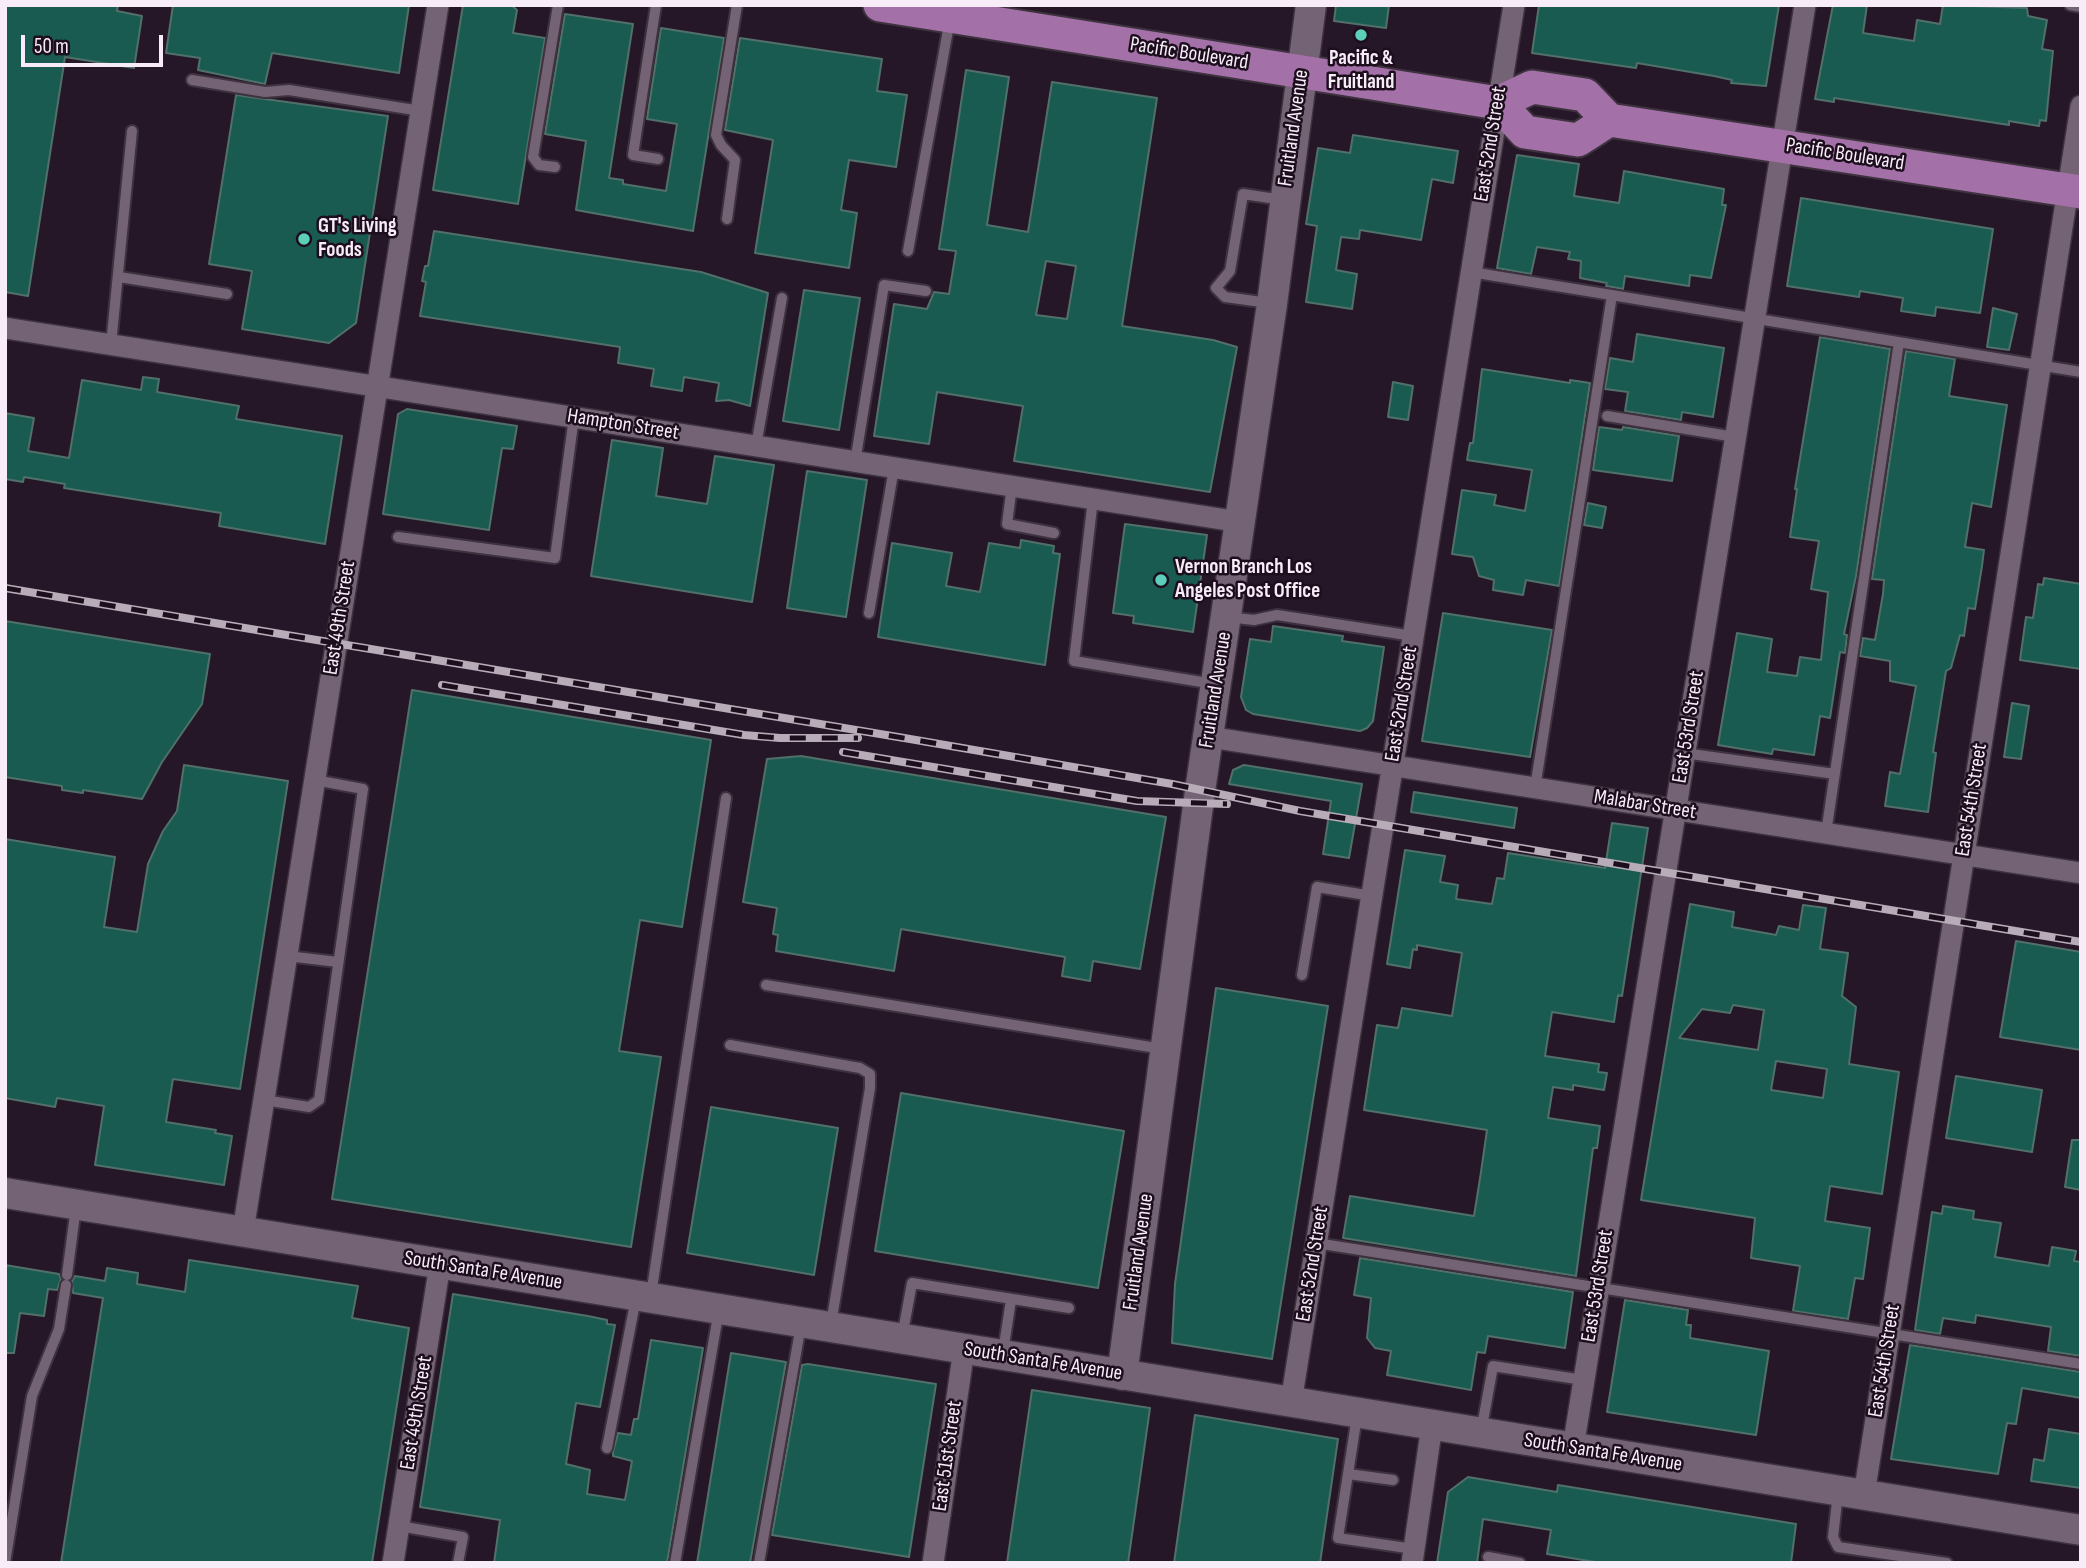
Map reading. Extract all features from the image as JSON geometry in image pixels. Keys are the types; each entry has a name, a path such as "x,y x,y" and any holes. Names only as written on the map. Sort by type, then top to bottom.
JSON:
{"main road":[{"name":"Pacific Boulevard","path":"880,5 951,16 1018,22 1301,72 1498,103"},
{"name":"Fruitland Avenue","path":"1122,1375 1216,684 1272,304 1311,5"},
{"path":"1532,87 1585,95 1609,120 1578,139 1525,132 1498,103 1532,87"},
{"name":"Pacific Boulevard","path":"1609,120 1782,144 2074,191"},
{"name":"South Santa Fe Avenue","path":"5,1193 2081,1530"}],"street":[{"name":"East 49th Street","path":"243,1231 438,5"},
{"name":"East 52nd Street","path":"1291,1402 1514,5"},
{"name":"East 53rd Street","path":"1573,1448 1805,5"},
{"name":"East 54th Street","path":"1851,1493 1889,1333 2039,366 2074,191 2081,106"},
{"name":"Hampton Street","path":"5,328 1240,522"},
{"name":"Malabar Street","path":"1209,737 2081,873"},
{"name":"East 49th Street","path":"393,1563 440,1264"},
{"name":"East 51st Street","path":"933,1563 964,1349"},
{"path":"1413,1556 1432,1425"}],"lane":[{"path":"555,167 539,165 533,157 558,5"},
{"path":"656,5 633,155 658,159"},
{"path":"727,219 735,159 721,145 716,135 737,5"},
{"path":"2070,5 2081,7"},
{"path":"908,251 951,16"},
{"path":"192,79 265,92 289,90 421,111"},
{"path":"111,345 132,131"},
{"path":"1272,304 1225,297 1216,288 1230,271 1243,194 1284,200"},
{"path":"1471,272 1612,296 1755,316 2081,372"},
{"path":"119,276 227,294"},
{"path":"855,462 884,285 926,291"},
{"path":"1535,788 1612,296"},
{"path":"756,446 782,298"},
{"path":"1826,833 1899,342"},
{"path":"1607,416 1735,437"},
{"path":"398,537 555,558 574,417"},
{"path":"869,613 894,468"},
{"path":"1012,486 1007,524 1054,533"},
{"path":"1093,499 1074,661 1216,684"},
{"path":"1227,617 1254,620 1277,615 1413,636"},
{"path":"1684,753 1835,775"},
{"path":"264,1100 309,1107 319,1100 363,789 315,780"},
{"path":"607,1448 643,1297 726,798"},
{"path":"1302,975 1317,887 1372,895"},
{"path":"287,956 338,962"},
{"path":"766,985 1166,1049"},
{"path":"730,1045 860,1068 870,1074 870,1088 759,1563"},
{"path":"5,1563 32,1396 59,1329 76,1204"},
{"path":"1317,1243 2081,1364"},
{"path":"902,1339 912,1283 1069,1308"},
{"path":"1003,1355 1011,1300"},
{"path":"675,1563 719,1309"},
{"path":"1481,1433 1493,1366 1583,1380"},
{"path":"1358,1413 1338,1538 1413,1556"},
{"path":"1348,1474 1393,1479"},
{"path":"1851,1493 1833,1537 1838,1547 1947,1563"},
{"path":"399,1526 463,1537 458,1563"},
{"path":"1488,1557 1520,1563"}],"building":[{"path":"5,5 118,5 117,11 142,16 134,68 65,57 28,296 5,292"},
{"path":"173,5 409,5 399,73 272,53 265,84 198,70 200,58 166,53"},
{"path":"463,5 511,5 517,10 513,33 545,38 518,204 433,190"},
{"path":"1336,5 1389,5 1386,28 1334,21"},
{"path":"1539,5 1779,5 1766,86 1731,83 1732,80 1714,76 1637,63 1636,68 1532,53"},
{"path":"1833,5 1867,5 1863,33 1914,41 1917,20 1940,24 1943,5 2027,8 2028,16 2047,20 2042,49 2053,51 2046,121 2040,120 2039,126 2009,121 2009,125 1834,98 1834,102 1815,99"},
{"path":"565,14 633,24 609,178 623,180 623,184 666,191 677,124 647,119 661,28 724,38 693,231 576,210 586,141 545,134"},
{"path":"740,38 882,59 877,91 907,95 896,167 849,160 841,210 857,213 849,268 755,253 773,140 725,130"},
{"path":"966,70 1009,77 987,225 1028,232 1052,82 1157,98 1122,326 1213,340 1237,347 1210,492 1014,461 1023,406 937,392 929,444 874,436 894,304 927,309 934,292 949,294 956,251 939,249","holes":["1046,261 1076,266 1067,319 1036,315"]},
{"path":"236,95 388,116 356,323 329,343 242,329 252,271 209,264"},
{"path":"1353,135 1458,151 1453,183 1432,179 1421,240 1360,230 1359,239 1341,237 1336,270 1357,274 1352,309 1306,302 1317,226 1306,224 1318,148 1350,153"},
{"path":"1517,155 1579,164 1574,196 1619,203 1624,171 1724,189 1722,205 1726,205 1711,278 1690,275 1689,286 1625,276 1623,289 1606,286 1607,283 1580,278 1581,261 1568,259 1570,252 1537,247 1531,274 1497,268"},
{"path":"1801,198 1993,229 1980,313 1936,307 1935,316 1901,311 1903,298 1860,291 1859,297 1787,286"},
{"path":"434,231 701,272 768,293 750,406 729,400 716,401 719,383 684,377 682,391 651,386 654,369 618,363 620,347 420,316 426,282 422,281 425,266 428,266"},
{"path":"804,290 860,298 839,430 783,421"},
{"path":"1993,308 2017,314 2009,350 1987,347"},
{"path":"1637,334 1724,348 1713,417 1682,412 1681,420 1625,411 1628,392 1605,389 1610,358 1633,362"},
{"path":"1820,337 1890,349 1856,576 1844,634 1847,635 1845,653 1840,652 1830,718 1820,716 1814,755 1773,749 1772,754 1718,745 1737,633 1772,639 1767,672 1797,676 1800,657 1821,660 1828,592 1811,589 1819,541 1790,537 1795,489"},
{"path":"1906,351 1955,359 1949,396 2007,405 1991,507 1972,503 1965,547 1984,550 1982,566 1975,609 1968,608 1964,636 1960,635 1951,668 1946,671 1933,752 1936,753 1928,812 1885,806 1890,772 1900,774 1916,686 1890,681 1890,661 1860,656 1863,638 1875,640 1883,594 1884,580 1872,579"},
{"path":"1482,369 1570,383 1570,380 1590,383 1559,586 1526,580 1523,595 1493,590 1494,580 1479,576 1473,557 1452,554 1462,490 1496,495 1494,505 1525,511 1532,470 1467,460 1470,443 1473,443"},
{"path":"143,377 159,379 157,392 239,406 236,419 342,436 325,544 219,526 221,513 64,488 65,484 24,477 23,482 5,479 5,413 34,418 28,451 69,458 82,380 141,390"},
{"path":"1393,382 1413,386 1408,420 1388,417"},
{"path":"407,409 517,426 513,449 502,448 489,530 383,514 398,414"},
{"path":"1599,427 1622,430 1623,427 1679,436 1672,481 1593,470"},
{"path":"612,440 663,448 656,496 707,504 715,456 774,465 752,602 591,576"},
{"path":"807,471 867,480 846,617 787,608"},
{"path":"1588,503 1606,507 1602,528 1584,525"},
{"path":"1125,524 1207,535 1193,632 1133,623 1134,616 1113,613"},
{"path":"1021,540 1054,546 1053,553 1060,554 1045,665 878,637 892,543 952,553 946,586 980,592 989,543 1020,548"},
{"path":"2044,578 2081,584 2081,669 2020,660 2026,617 2033,618 2038,584 2043,585"},
{"path":"1443,613 1552,630 1530,757 1422,741"},
{"path":"5,621 210,654 202,704 162,762 142,799 83,790 83,793 62,790 62,786 5,777"},
{"path":"1273,626 1343,636 1342,641 1384,647 1373,721 1367,728 1360,731 1253,714 1246,710 1241,697 1250,639 1271,642"},
{"path":"412,690 711,740 682,927 640,920 619,1051 661,1057 631,1247 332,1199"},
{"path":"2012,703 2029,706 2021,759 2004,757"},
{"path":"801,756 1166,817 1140,969 1093,961 1090,981 1062,976 1065,957 901,929 894,971 776,951 778,935 773,934 777,908 743,902 767,759"},
{"path":"184,765 288,781 240,1089 173,1079 166,1122 216,1130 215,1133 232,1136 224,1185 95,1165 104,1106 57,1098 55,1107 5,1098 5,839 115,857 104,927 137,932 148,864 163,831 177,811"},
{"path":"1244,765 1362,784 1349,858 1323,854 1331,801 1229,784 1233,770"},
{"path":"1414,792 1517,808 1514,828 1411,812"},
{"path":"1612,823 1648,828 1622,996 1618,995 1614,1022 1552,1012 1545,1056 1599,1064 1598,1072 1607,1073 1604,1090 1573,1085 1573,1090 1553,1087 1548,1118 1600,1126 1597,1148 1593,1148 1576,1276 1343,1238 1350,1196 1474,1216 1487,1130 1364,1110 1377,1025 1398,1028 1402,1008 1452,1016 1462,953 1417,945 1417,950 1413,949 1410,968 1387,964 1405,850 1445,856 1440,882 1458,885 1456,899 1492,904 1497,878 1504,879 1508,853 1605,868"},
{"path":"1690,904 1734,912 1732,927 1776,935 1779,926 1799,930 1803,905 1826,908 1820,949 1848,953 1842,996 1856,1007 1849,1064 1899,1072 1882,1194 1830,1186 1825,1221 1870,1228 1863,1279 1855,1278 1848,1319 1793,1311 1800,1266 1751,1258 1755,1218 1641,1200","holes":["1733,1005 1764,1010 1758,1050 1679,1038 1702,1009 1730,1013","1776,1061 1827,1069 1823,1098 1771,1090"]},
{"path":"2016,941 2081,952 2081,1050 2000,1037"},
{"path":"1216,988 1328,1006 1272,1359 1172,1343 1175,1284"},
{"path":"1956,1076 2042,1090 2032,1152 1946,1138"},
{"path":"901,1093 1124,1131 1098,1288 875,1251"},
{"path":"711,1107 838,1128 814,1275 687,1253"},
{"path":"2072,1140 2081,1140 2081,1190 2065,1187"},
{"path":"1943,1206 1974,1211 1973,1219 2001,1223 1995,1257 2049,1266 2052,1247 2076,1251 2074,1261 2081,1262 2081,1356 2048,1351 2051,1327 1976,1315 1975,1323 1943,1318 1940,1334 1915,1330 1932,1212 1942,1214"},
{"path":"1360,1258 1573,1292 1565,1348 1488,1336 1485,1353 1477,1352 1471,1390 1387,1375 1391,1351 1375,1348 1367,1338 1371,1298 1354,1295"},
{"path":"189,1260 358,1286 352,1318 409,1328 372,1563 61,1563 103,1298 73,1293 72,1281 75,1276 105,1281 107,1268 138,1273 137,1284 185,1292"},
{"path":"5,1265 59,1274 61,1279 57,1290 48,1289 44,1316 20,1313 14,1353 5,1353"},
{"path":"453,1294 588,1316 607,1320 607,1324 615,1325 600,1407 576,1403 566,1464 590,1470 587,1494 625,1500 632,1461 613,1456 613,1452 618,1433 631,1435 634,1419 638,1419 651,1340 703,1348 667,1563 494,1563 500,1520 420,1507"},
{"path":"1625,1300 1688,1310 1686,1325 1691,1325 1690,1338 1769,1351 1756,1435 1607,1412"},
{"path":"1910,1345 2081,1372 2081,1398 2022,1388 2016,1424 2007,1423 1998,1474 1891,1459"},
{"path":"731,1353 786,1362 750,1563 697,1563"},
{"path":"802,1365 936,1384 909,1557 772,1535"},
{"path":"1032,1390 1150,1408 1128,1563 1007,1563"},
{"path":"1195,1415 1338,1439 1320,1563 1174,1563"},
{"path":"2049,1429 2081,1434 2081,1488 2031,1481 2034,1459 2044,1461"},
{"path":"1468,1477 1557,1492 1558,1485 1796,1524 1791,1563 1601,1563 1547,1554 1551,1530 1483,1519 1477,1563 1437,1563 1448,1492"}],"railway":[{"path":"5,588 910,739 1172,784 1300,811 2081,942"},
{"path":"442,685 744,735 858,738"},
{"path":"843,752 1137,801 1227,804"}],"place":[{"name":"Pacific & Fruitland","path":"1361,35"},
{"name":"GT's Living Foods","path":"304,239"},
{"name":"Vernon Branch Los Angeles Post Office","path":"1161,580"}]}
